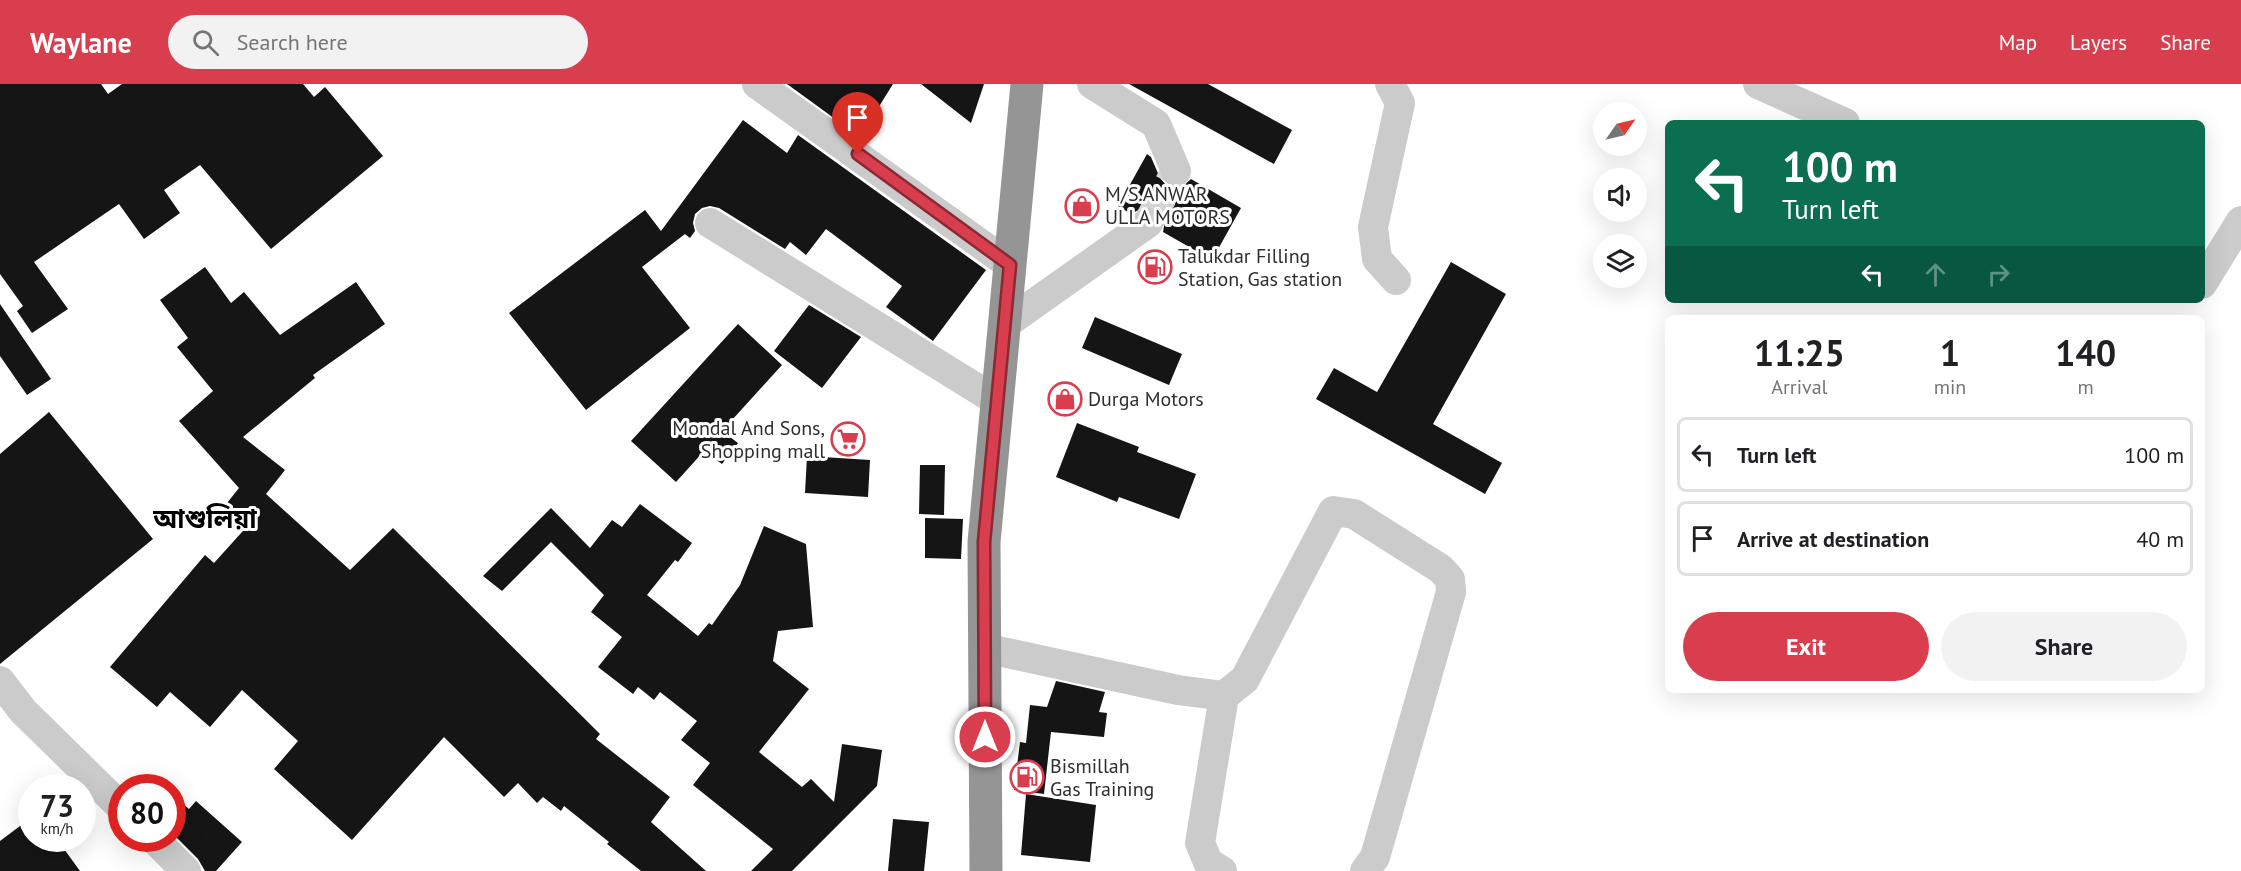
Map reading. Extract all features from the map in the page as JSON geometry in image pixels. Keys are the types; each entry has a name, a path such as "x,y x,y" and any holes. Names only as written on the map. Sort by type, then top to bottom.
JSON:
{"highway":[{"path":"986,871 984,542 1027,84"}],"street":[{"path":"757,84 1010,265"},
{"path":"1092,84 1156,124 1176,171"},
{"path":"1390,84 1400,103 1373,227 1377,259 1396,280"},
{"path":"1758,84 1838,120"},
{"path":"2205,279 2241,221"},
{"path":"711,223 997,401"},
{"path":"1004,326 1148,223"},
{"path":"1222,871 1208,862 1200,843 1224,696 1245,679 1333,511 1353,514 1441,569 1450,579 1451,592 1375,857 1365,871"},
{"path":"984,648 1178,690 1224,696"},
{"path":"0,681 23,711 108,794"},
{"path":"167,852 186,871"}],"building":[{"path":"0,84 101,84 108,94 122,84 303,84 314,97 325,87 383,156 271,249 200,165 164,190 180,213 144,239 119,204 34,262 68,309 32,333 17,311 23,306 0,274"},
{"path":"787,84 893,84 860,137"},
{"path":"921,84 984,84 971,123"},
{"path":"1129,84 1208,84 1292,130 1274,164"},
{"path":"743,120 787,153 798,135 986,270 933,341 886,307 902,286 826,229 806,255 790,242 785,249 719,208 710,206 702,208 695,214 693,223 695,231 690,238 685,234 642,267 690,328 586,410 509,313 645,210 661,231"},
{"path":"1147,154 1151,157 1160,178 1166,185 1173,188 1182,187 1191,179 1241,208 1212,260 1163,232 1165,221 1162,213 1156,208 1146,206 1131,214 1118,206"},
{"path":"1451,262 1506,294 1433,424 1502,463 1485,494 1316,399 1334,368 1377,392"},
{"path":"205,267 231,303 244,292 280,335 356,282 385,324 313,375 315,378 243,437 285,470 266,494 350,570 393,528 600,734 596,739 670,797 651,822 706,871 641,871 564,806 561,811 543,797 537,803 518,783 504,797 444,737 352,840 274,769 298,741 242,690 210,727 170,692 157,707 110,667 205,555 214,563 251,522 227,503 239,488 179,421 213,391 177,347 188,338 160,300"},
{"path":"0,304 51,379 27,395 0,356"},
{"path":"809,305 861,337 822,388 774,351"},
{"path":"1095,317 1182,354 1169,385 1082,348"},
{"path":"738,324 782,365 722,431 738,443 722,464 704,451 676,482 631,441"},
{"path":"49,412 153,539 0,664 0,454"},
{"path":"1077,423 1139,447 1137,452 1196,474 1179,519 1119,497 1117,502 1056,477"},
{"path":"807,456 870,460 868,497 805,493"},
{"path":"920,465 945,465 944,515 919,514"},
{"path":"640,504 692,543 678,562 675,560 647,595 698,636 709,623 712,625 740,585 764,526 806,544 813,627 778,631 773,661 809,689 759,752 802,787 811,779 834,802 842,744 882,750 877,786 792,871 751,871 773,849 693,785 710,763 681,740 697,721 660,692 654,700 638,687 633,694 598,667 622,637 591,612 604,595 551,542 502,591 483,576 551,508 590,548 612,520 622,527"},
{"path":"925,518 963,519 961,559 925,558"},
{"path":"1056,681 1105,692 1099,712 1107,713 1104,737 1051,732 1044,794 1014,790 1020,742 1026,743 1030,705 1047,707"},
{"path":"1026,794 1096,805 1090,862 1021,855"},
{"path":"196,801 242,842 216,871 205,871 198,859 186,847 186,807 189,809"},
{"path":"893,819 929,822 924,871 888,871"},
{"path":"18,828 18,852 66,852 80,871 0,871 0,841"}],"tunnel":[{"path":"1148,223 1176,171"}],"place":[{"name":"M/S.ANWAR ULLA MOTORS","path":"1082,206"},
{"name":"Talukdar Filling Station, Gas station","path":"1155,267"},
{"name":"Durga Motors","path":"1065,399"},
{"name":"Mondal And Sons, Shopping mall","path":"848,439"},
{"name":"Bismillah Gas Training","path":"1027,777"}],"district":[{"name":"আশুলিয়া","path":"205,519"}],"route":[{"path":"858,154 1010,265 984,542 985,737"}]}
